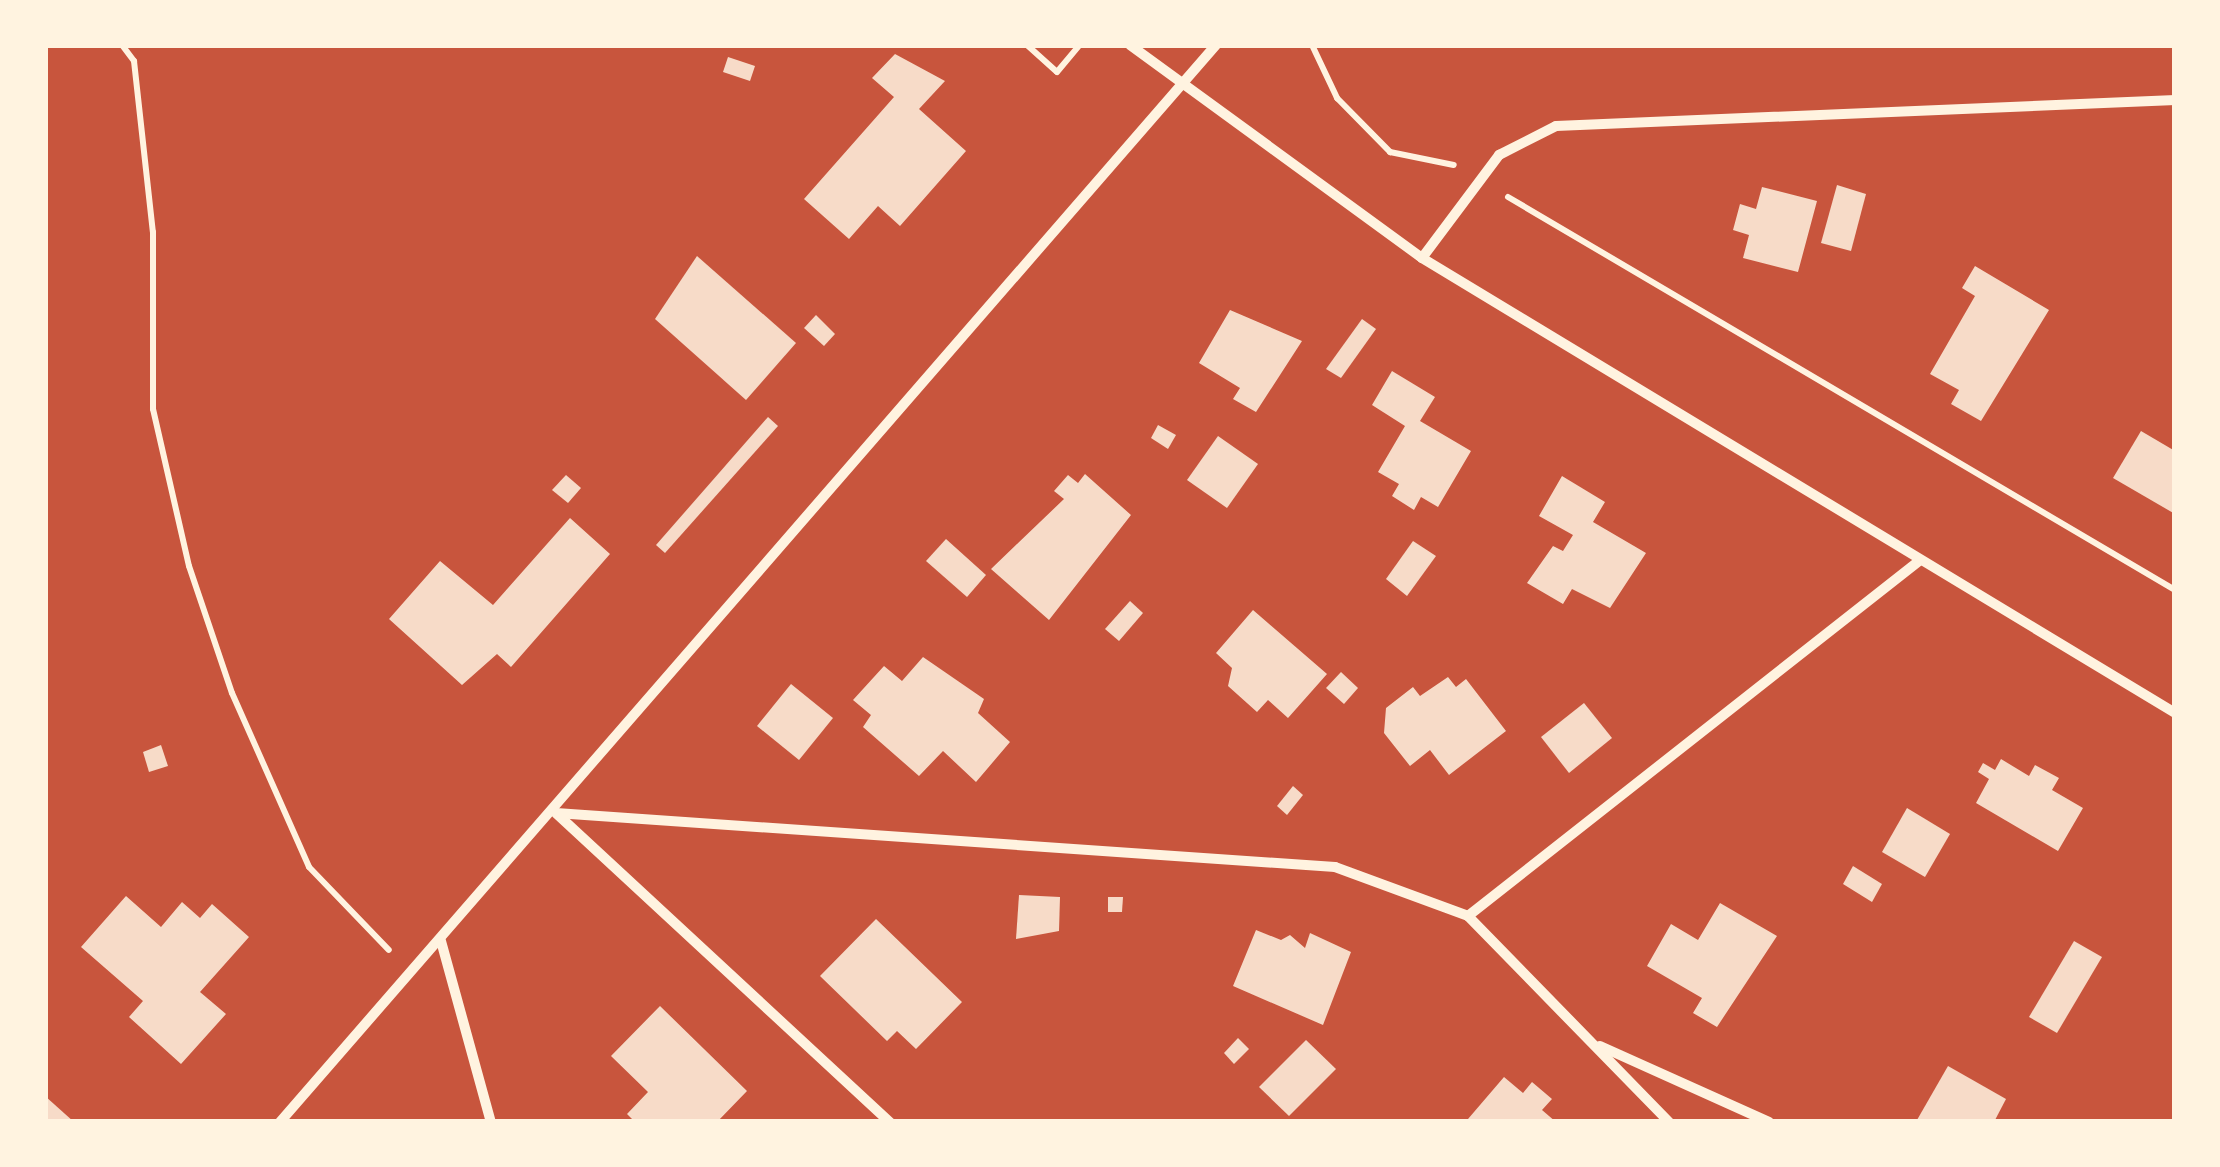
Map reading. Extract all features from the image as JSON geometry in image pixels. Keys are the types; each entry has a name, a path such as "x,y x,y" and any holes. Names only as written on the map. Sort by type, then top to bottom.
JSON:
{"street":[{"path":"1130,45 1422,258 2175,713"},
{"path":"280,1122 556,814 1216,45"},
{"path":"1422,258 1499,155 1556,126 2175,100"},
{"path":"1468,916 1919,561"},
{"path":"556,814 1334,867 1468,916 1669,1122"},
{"path":"556,814 890,1122"},
{"path":"441,941 491,1122"},
{"path":"1594,1044 1769,1122"}],"path":[{"path":"122,45 134,62 152,232 153,408 189,566 309,866 413,975"},
{"path":"1026,45 1057,72 1080,45"},
{"path":"1312,45 1338,98 1390,152 1442,158 2175,590"}],"building":[{"path":"895,54 945,81 919,109 966,151 900,226 878,206 849,239 804,199 894,97 872,78"},
{"path":"728,57 755,66 750,81 723,72"},
{"path":"1837,185 1866,194 1851,251 1821,243"},
{"path":"1762,187 1817,201 1798,272 1743,258 1749,235 1733,230 1740,204 1756,209"},
{"path":"697,256 796,343 746,400 655,319"},
{"path":"1975,266 2049,310 1981,421 1951,404 1959,390 1930,374 1975,296 1962,288"},
{"path":"1230,310 1302,341 1256,412 1233,399 1240,388 1199,363"},
{"path":"816,315 835,334 824,346 804,328"},
{"path":"1362,319 1376,329 1341,378 1326,369"},
{"path":"1392,371 1435,397 1420,421 1471,451 1438,507 1421,497 1414,510 1392,496 1399,484 1378,472 1405,426 1372,405"},
{"path":"768,417 778,426 665,553 656,545"},
{"path":"1158,425 1176,435 1168,449 1151,438"},
{"path":"2141,431 2175,451 2175,514 2113,478"},
{"path":"1218,436 1258,464 1227,508 1187,480"},
{"path":"1085,474 1131,515 1049,620 991,569 1064,499 1054,491 1068,475 1078,483"},
{"path":"566,475 581,488 568,503 552,490"},
{"path":"1562,476 1605,502 1593,522 1646,553 1610,608 1572,589 1563,604 1527,583 1553,546 1563,551 1573,535 1539,516"},
{"path":"570,518 610,554 511,667 497,654 462,685 389,619 440,561 493,605"},
{"path":"946,539 986,575 967,597 926,561"},
{"path":"1413,541 1436,556 1407,596 1386,579"},
{"path":"1130,601 1143,613 1119,641 1105,629"},
{"path":"1253,610 1327,674 1288,718 1268,700 1257,712 1228,686 1232,668 1216,653"},
{"path":"923,657 984,699 978,713 1010,742 976,782 943,751 919,776 863,727 871,715 853,700 884,666 902,681"},
{"path":"1341,672 1358,688 1344,704 1326,688"},
{"path":"1448,677 1456,687 1466,679 1506,731 1449,775 1430,750 1410,766 1384,733 1386,708 1413,687 1420,696"},
{"path":"791,684 833,718 799,760 757,726"},
{"path":"1584,703 1612,738 1569,773 1541,737"},
{"path":"161,745 168,766 149,772 143,752"},
{"path":"2001,759 2029,776 2035,765 2059,778 2052,790 2083,808 2058,851 1976,803 1989,779 1978,772 1983,763 1995,770"},
{"path":"1293,786 1303,795 1287,815 1277,806"},
{"path":"1907,808 1950,834 1925,877 1882,852"},
{"path":"1853,866 1882,884 1872,902 1843,884"},
{"path":"1019,895 1060,897 1059,931 1016,939"},
{"path":"126,896 161,927 182,902 200,918 212,904 249,937 200,992 226,1014 181,1064 129,1017 143,1001 81,947"},
{"path":"1108,897 1123,897 1122,912 1108,912"},
{"path":"1720,903 1777,936 1717,1027 1693,1013 1702,998 1647,966 1671,924 1698,940"},
{"path":"876,919 962,1002 916,1049 897,1031 887,1041 820,976"},
{"path":"1256,930 1281,940 1290,935 1305,948 1310,933 1351,952 1323,1025 1233,986"},
{"path":"2074,941 2102,957 2057,1033 2029,1017"},
{"path":"660,1006 747,1091 717,1122 635,1122 627,1114 648,1092 611,1056"},
{"path":"1238,1038 1249,1049 1234,1064 1224,1053"},
{"path":"1306,1040 1336,1069 1289,1116 1259,1087"},
{"path":"1948,1066 2006,1099 1994,1122 1917,1120"},
{"path":"1504,1077 1523,1093 1532,1082 1552,1099 1542,1110 1556,1122 1468,1119"},
{"path":"45,1096 74,1122 45,1122"}]}
